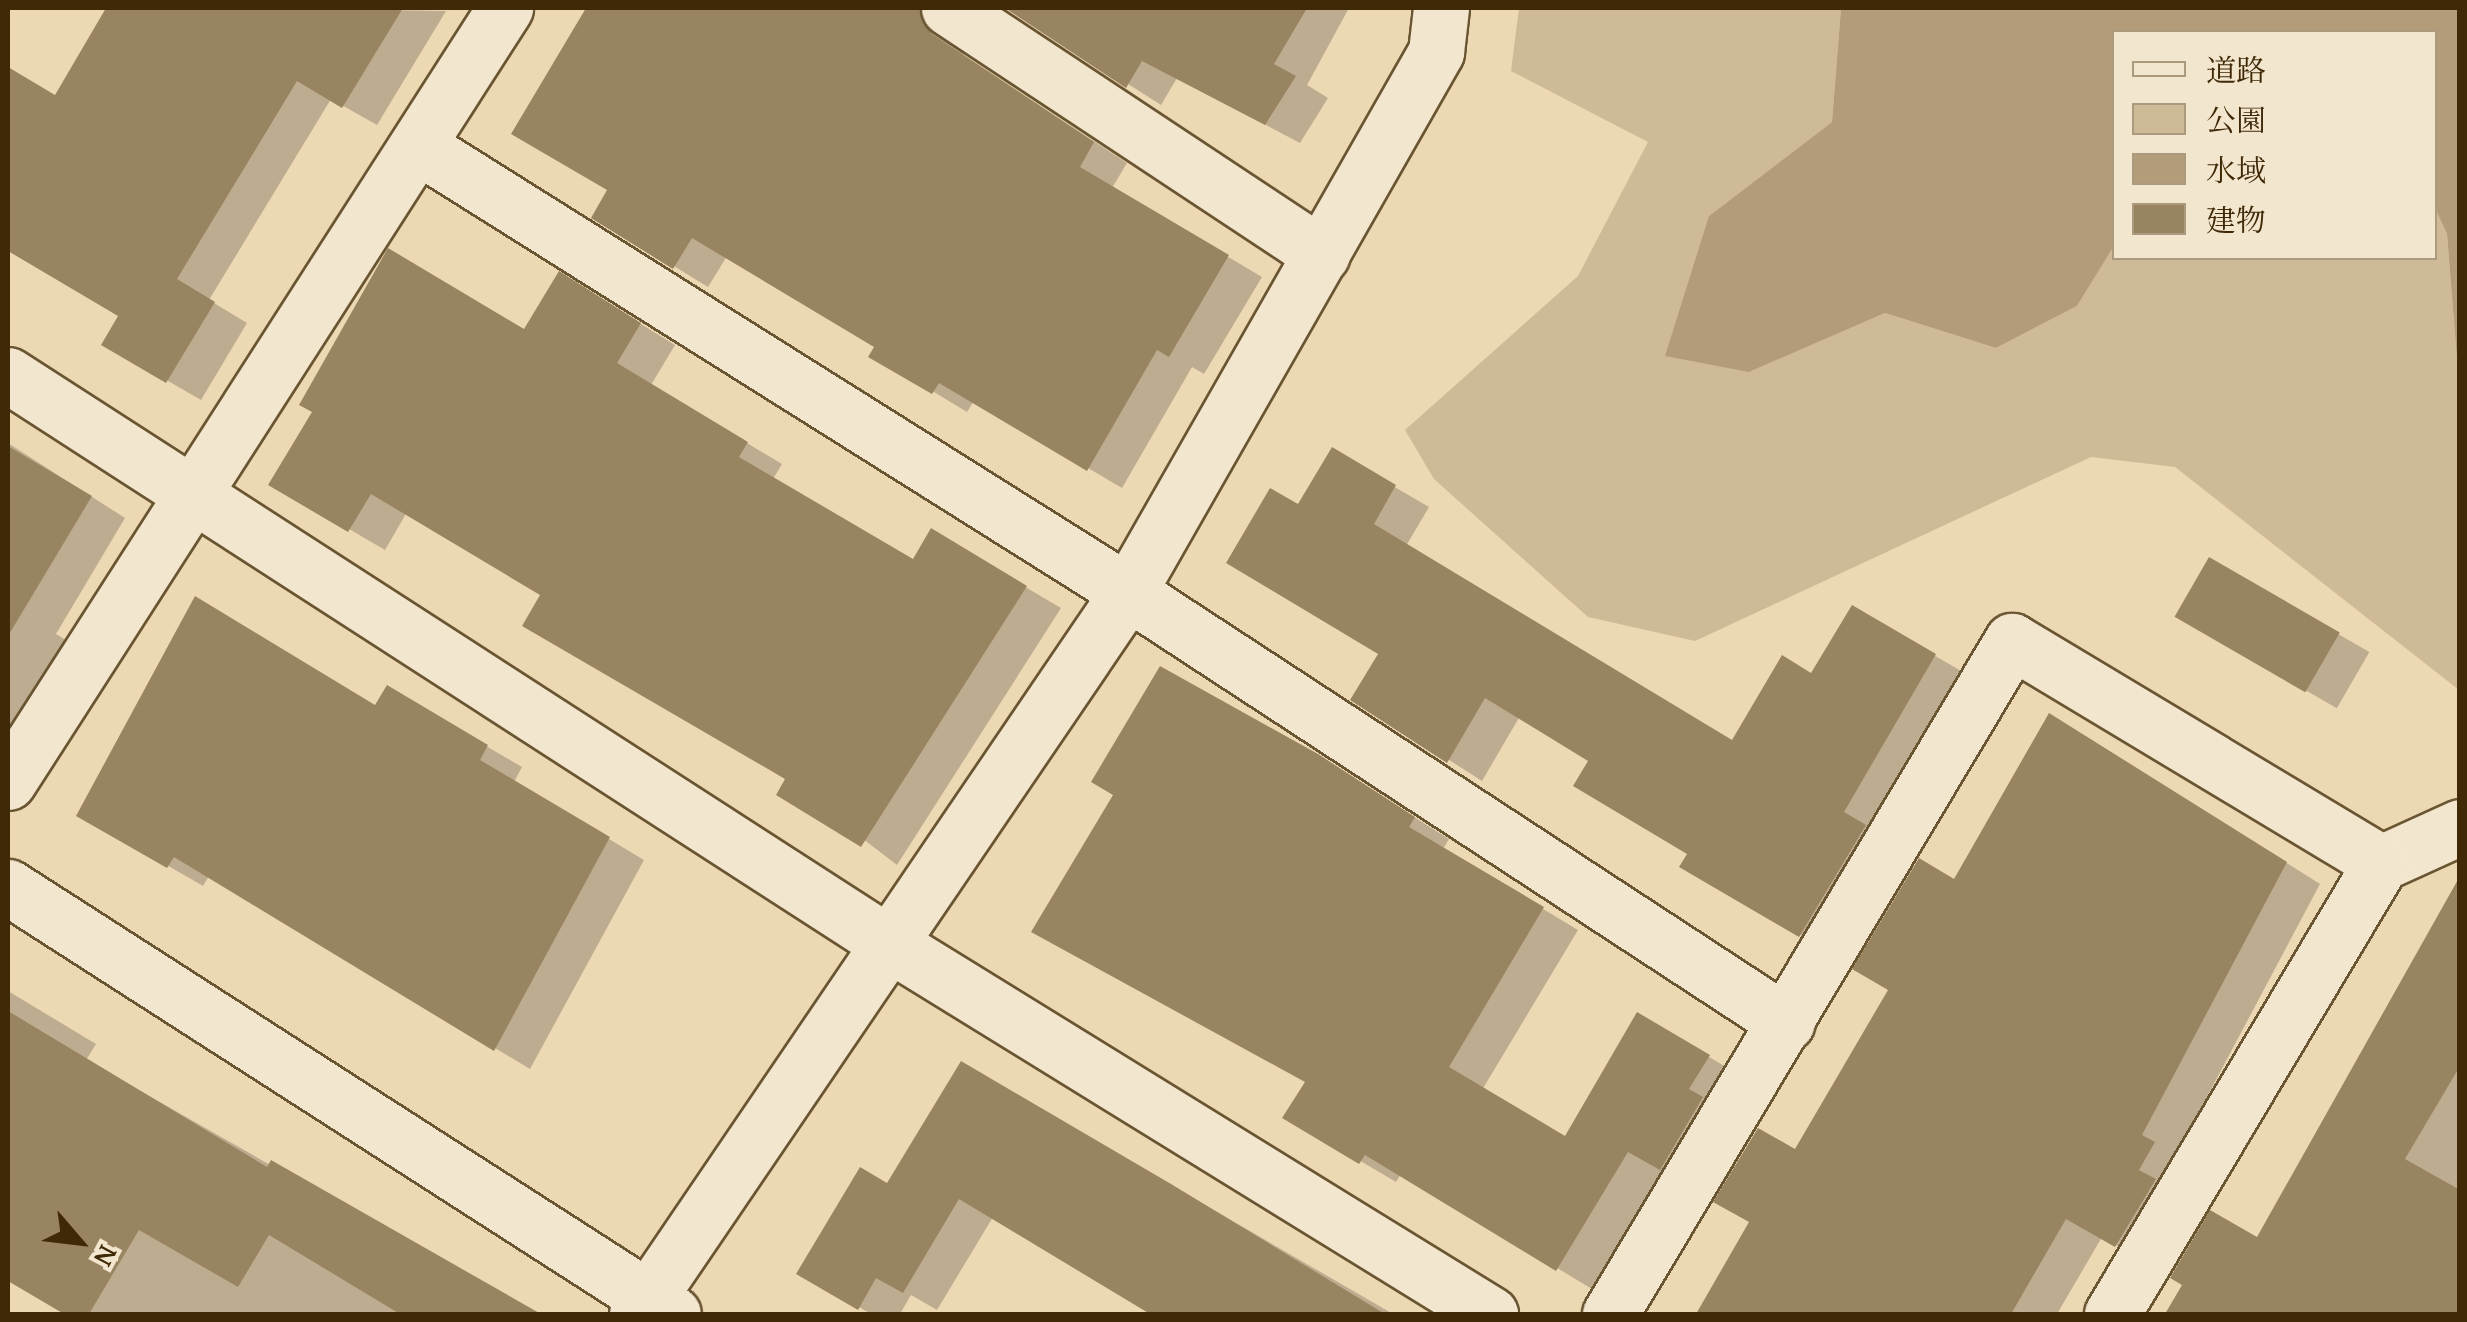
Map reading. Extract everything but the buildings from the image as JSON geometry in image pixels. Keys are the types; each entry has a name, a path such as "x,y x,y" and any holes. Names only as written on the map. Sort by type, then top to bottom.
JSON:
{"street":[{"path":"8,782 201,492 506,8"},
{"path":"949,8 1322,255"},
{"path":"8,887 652,1309 885,942 1128,592 1436,52 1441,8"},
{"path":"418,146 1128,592 1787,1023"},
{"path":"8,374 201,492 885,942 1490,1314"},
{"path":"1610,1314 2012,641 2382,863"},
{"path":"2112,1314 2382,863 2460,827"}],"green space":[{"path":"1519,8 1841,8 1832,122 1709,216 1749,372 1885,313 1996,348 2077,306 2112,249 2112,260 2437,260 2437,212 2447,234 2459,384 2459,690 2175,467 2091,457 1695,641 1588,617 1434,479 1405,430 1578,276 1648,142 1511,71"}],"water":[{"path":"1841,8 2459,8 2459,384 2447,234 2437,212 2437,30 2112,30 2112,249 2077,306 1996,348 1885,313 1749,372 1665,356 1709,216 1832,122"}]}
